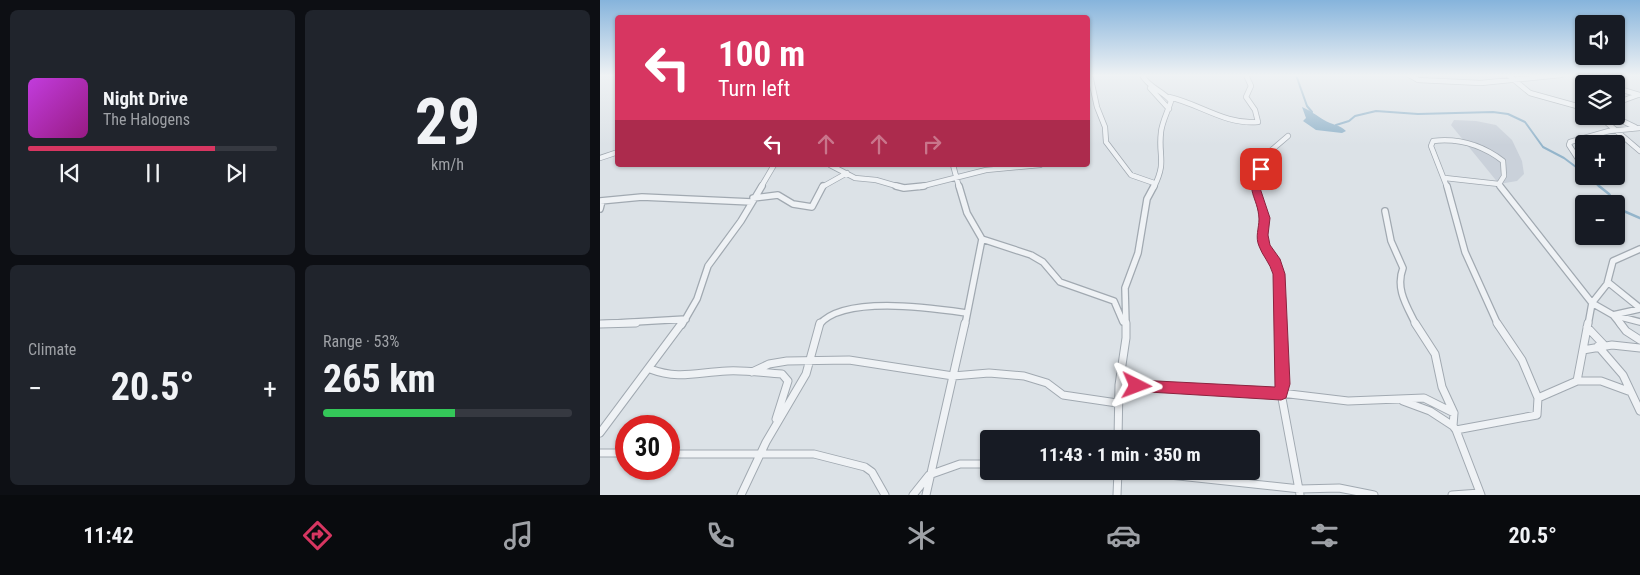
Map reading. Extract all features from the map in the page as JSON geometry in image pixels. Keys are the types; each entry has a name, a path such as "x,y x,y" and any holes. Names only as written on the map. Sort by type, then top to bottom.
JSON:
{"street":[{"path":"1096,98 1097,107 1105,127 1106,142 1112,152 1131,175 1154,183"},
{"path":"1159,98 1169,109"},
{"path":"1118,430 1119,385 1126,352 1125,288 1138,252 1143,213 1154,183 1161,173 1163,163 1162,122 1168,116 1171,101 1170,98"},
{"path":"1174,98 1187,101 1234,123 1258,122 1256,110 1247,98"},
{"path":"1548,98 1575,106"},
{"path":"1625,122 1638,128"},
{"path":"1608,125 1640,152"},
{"path":"1595,135 1613,130 1638,128"},
{"path":"1288,136 1261,159 1255,188 1264,218 1262,235 1264,246 1274,259 1279,274 1283,384 1281,393 1300,492"},
{"path":"1401,400 1430,411 1455,428 1537,415 1538,398 1522,360 1498,325 1464,252 1445,178 1431,146 1433,141 1443,139 1467,143 1493,153 1503,161 1504,176 1500,184"},
{"path":"1575,141 1570,142 1569,145 1575,154"},
{"path":"600,158 615,153"},
{"path":"600,433 686,319 697,299 708,266 753,200 773,167"},
{"path":"834,167 855,178 876,180 904,188 958,178 986,170 1018,167"},
{"path":"954,167 966,213 982,239 1039,258 1056,279 1090,294 1114,301 1125,326"},
{"path":"600,209 601,201 642,197 753,200 778,195 793,204 812,207 822,186 847,173"},
{"path":"1445,178 1500,184 1592,303 1613,315 1640,322"},
{"path":"1385,211 1391,241 1403,268 1399,278 1400,291 1420,333 1435,354 1442,387 1454,413 1455,428 1481,494 1452,495"},
{"path":"926,495 964,334 966,313 982,239"},
{"path":"1577,381 1592,303 1609,283 1613,273 1613,261 1620,256 1640,249"},
{"path":"1609,283 1640,308"},
{"path":"740,495 774,427 808,369 815,330 822,320 835,312 875,306 940,309 966,313"},
{"path":"1613,315 1640,308"},
{"path":"1613,315 1626,331 1640,340"},
{"path":"600,324 629,324 686,319"},
{"path":"1587,327 1605,346 1598,346"},
{"path":"1583,350 1619,344 1640,348"},
{"path":"1598,346 1623,374 1640,411"},
{"path":"752,372 769,364 811,360 849,360 953,376 989,373 1024,376 1047,383 1063,395 1117,404"},
{"path":"650,369 666,374 684,376 727,371 782,374 788,382 774,427"},
{"path":"1538,398 1577,381 1601,382 1631,392"},
{"path":"1119,385 1281,393 1348,401 1424,398 1454,413"},
{"path":"600,453 615,453"},
{"path":"680,454 814,454 865,467 872,472 886,495"},
{"path":"913,495 930,476 960,464 980,464"},
{"path":"1117,495 1118,480"},
{"path":"1207,480 1300,492 1339,488 1374,495"}],"shaded area":[{"path":"1454,120 1476,121 1496,125 1512,140 1522,161 1524,174 1517,181 1499,184 1451,125"}],"water":[{"path":"1302,107 1346,131 1342,133 1316,130 1303,121 1306,118"}],"waterway":[{"path":"1304,98 1312,112"},
{"path":"1336,125 1349,121 1355,116 1376,111 1418,114 1493,112 1508,114 1525,122 1543,147 1575,166"},
{"path":"1599,186 1609,194 1619,209 1640,218"}],"route":[{"path":"1137,386 1208,391 1281,393 1283,384 1279,274 1274,259 1264,246 1262,235 1264,218 1255,188 1256,179 1261,169"}]}
